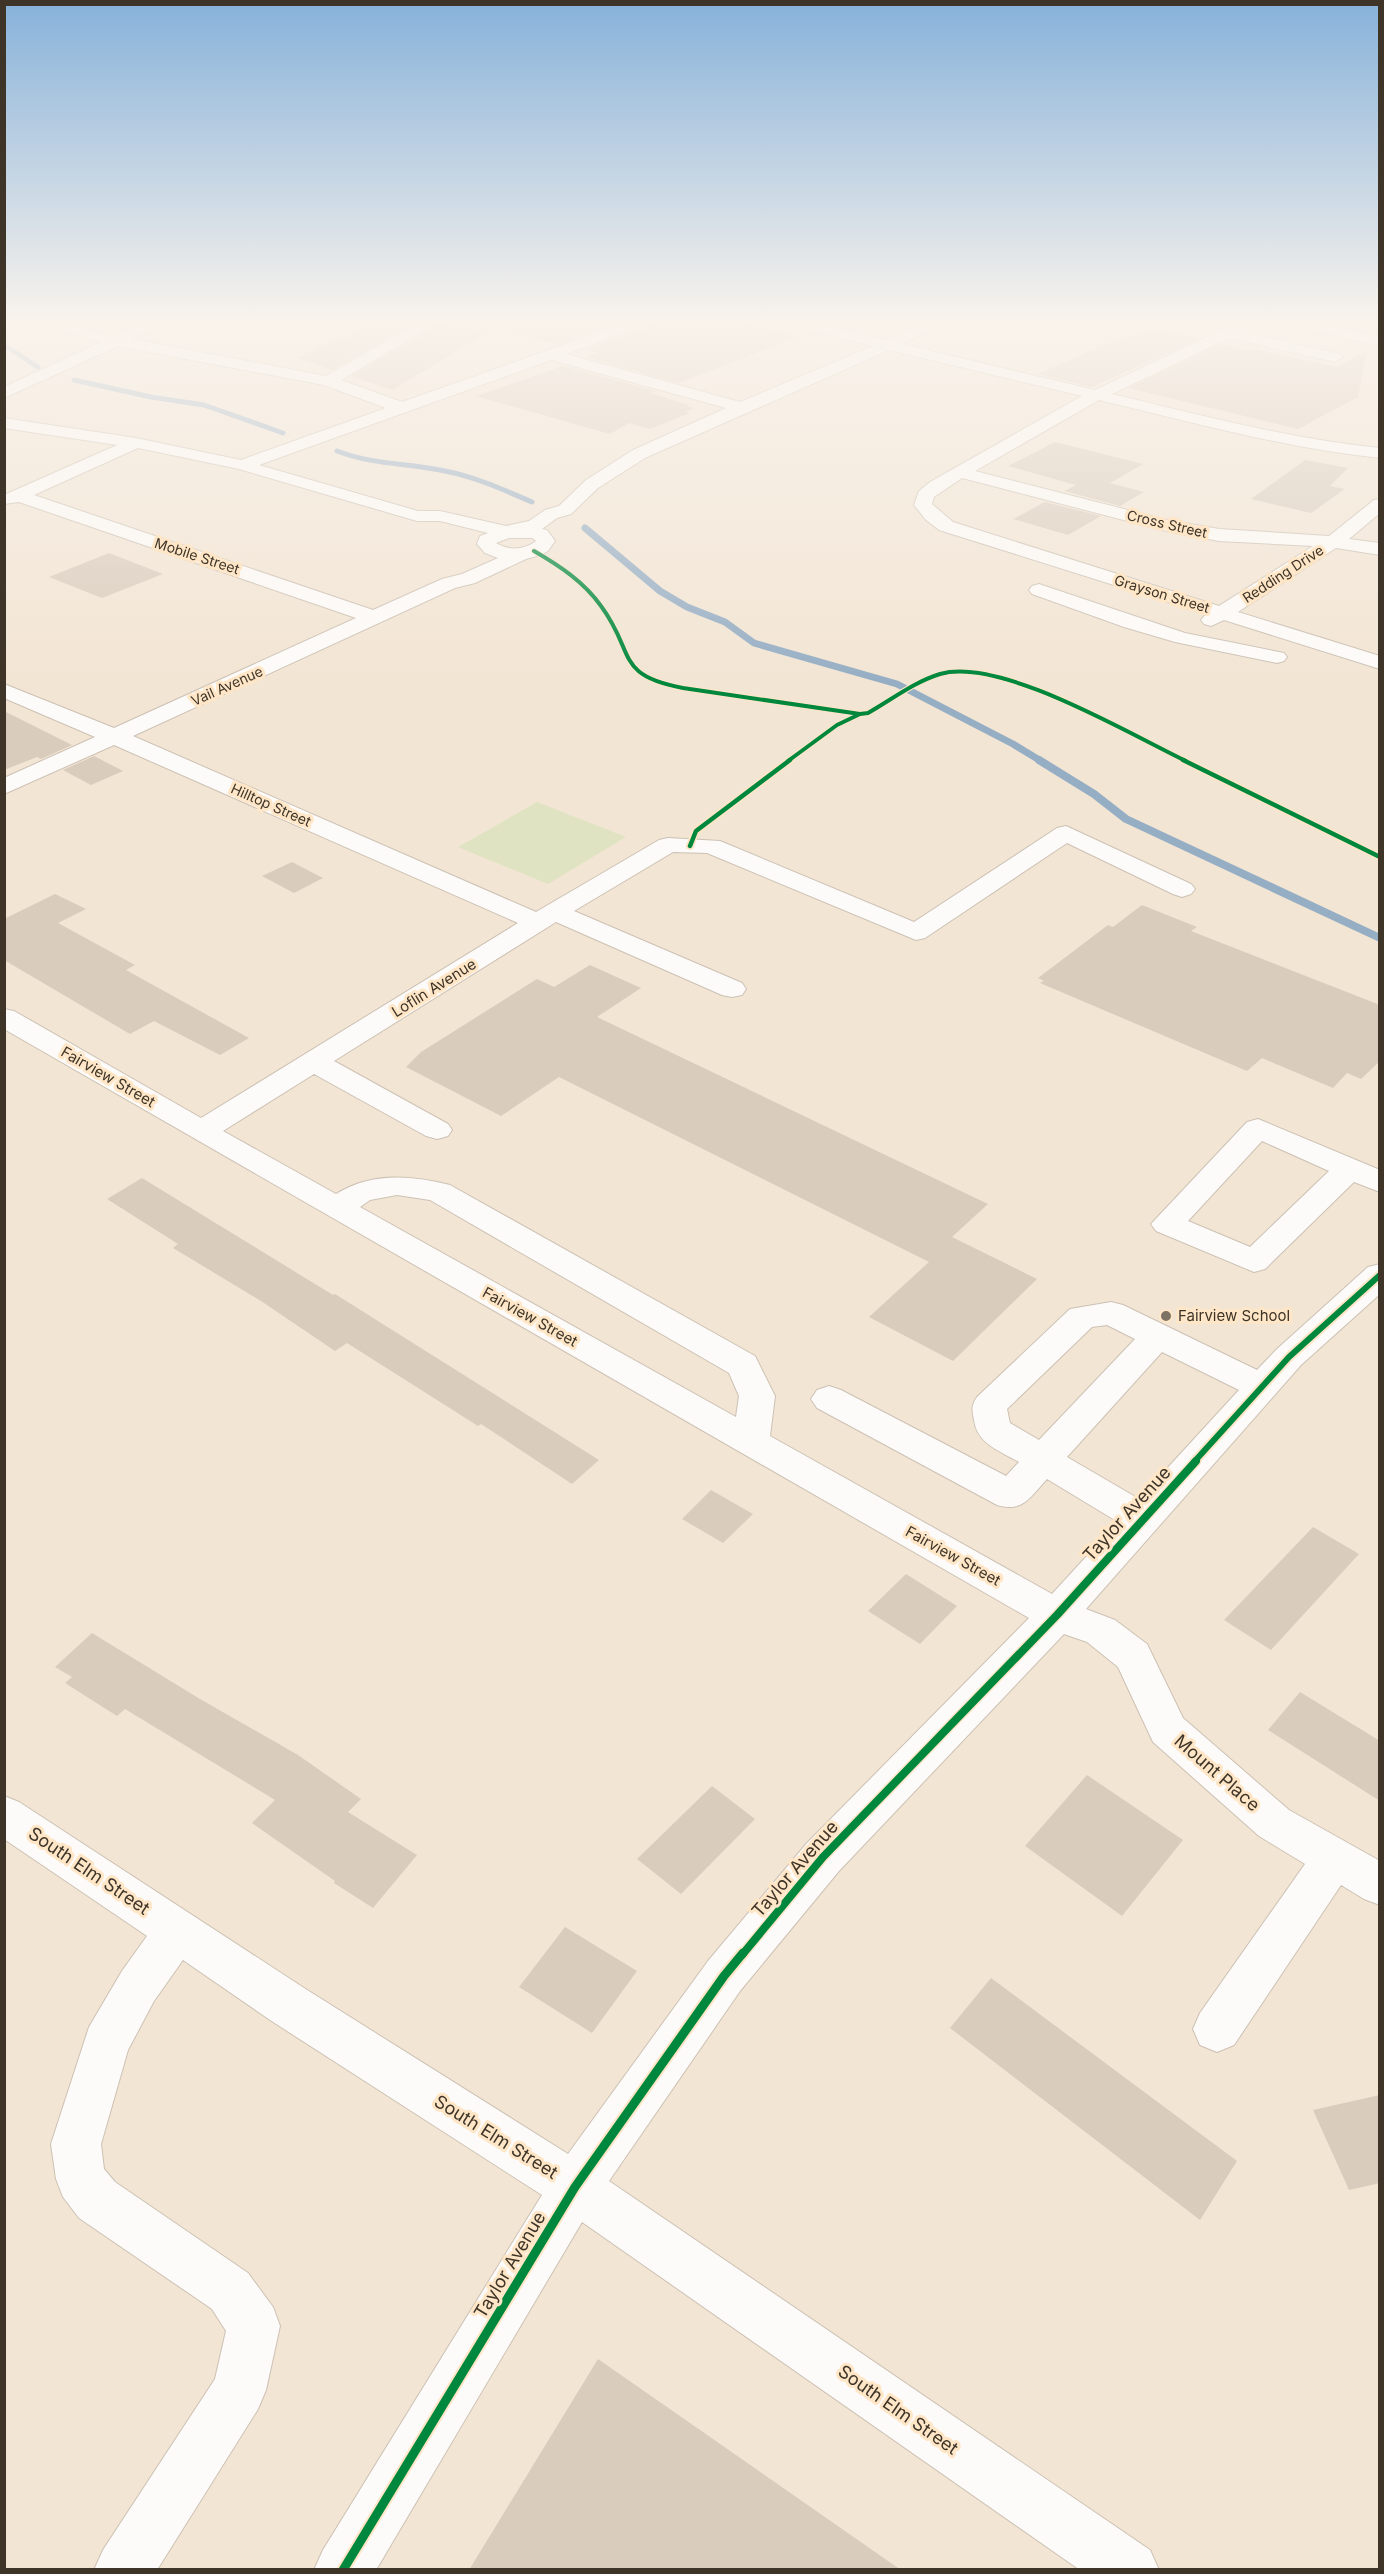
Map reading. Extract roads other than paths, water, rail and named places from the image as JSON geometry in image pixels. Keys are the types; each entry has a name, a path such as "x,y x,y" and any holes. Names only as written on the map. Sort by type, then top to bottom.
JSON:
{"street":[{"path":"110,439 242,465 417,516 440,516 511,531 533,532 544,538 567,516 565,510"},
{"path":"242,465 315,439"},
{"path":"511,531 535,525 550,514 565,510 591,484 639,454 673,439"},
{"path":"959,472 1018,439"},
{"path":"1284,439 1380,453"},
{"path":"12,499 136,443"},
{"name":"Grayson Street","path":"959,472 925,495 923,505 944,525 1380,663"},
{"name":"Cross Street","path":"959,472 1166,525 1219,535 1333,542 1380,549"},
{"name":"Mobile Street","path":"12,499 375,618"},
{"name":"Redding Drive","path":"1182,638 1333,542 1380,504"},
{"path":"417,516 423,522 503,553 524,553"},
{"name":"Vail Avenue","path":"449,583 454,575 482,561 487,554 487,545 491,536 511,531"},
{"name":"Vail Avenue","path":"4,787 449,583 468,579 524,553 541,548 546,541 544,538"},
{"path":"1039,590 1131,623 1182,638 1277,657"},
{"name":"Hilltop Street","path":"4,690 546,917 732,989"},
{"name":"Loflin Avenue","path":"201,1131 546,917 668,845 711,846 916,932 1066,833 1182,889"},
{"name":"Fairview Street","path":"4,1017 336,1208 1057,1615"},
{"path":"314,1062 437,1130"},
{"path":"1349,1169 1254,1261 1167,1224 1258,1128 1380,1182"},
{"path":"336,1208 361,1192 397,1185 439,1192 743,1365 757,1396 751,1442"},
{"name":"Taylor Avenue","path":"343,2570 575,2187 724,1976 823,1857 1057,1615 1289,1357 1380,1275"},
{"path":"1143,1520 993,1430 989,1406 1082,1317 1111,1313 1262,1387"},
{"path":"829,1399 1010,1495 1157,1336"},
{"name":"Mount Place","path":"1057,1615 1101,1631 1133,1656 1168,1730 1274,1823 1380,1885"},
{"name":"South Elm Street","path":"4,1815 287,2004 575,2187 1130,2570"},
{"path":"1217,2029 1334,1859"},
{"path":"123,2570 239,2390 254,2326 230,2291 97,2200 81,2179 76,2144 106,2043 138,1986 177,1930"}],"waterway":[{"path":"337,451 364,459 432,468 468,477 532,502"},
{"path":"585,528 660,591 687,607 725,622 754,643 897,684 1041,761"},
{"path":"1039,760 1094,794 1126,819 1380,938"}],"place":[{"name":"Fairview School","path":"1166,1316"}]}
